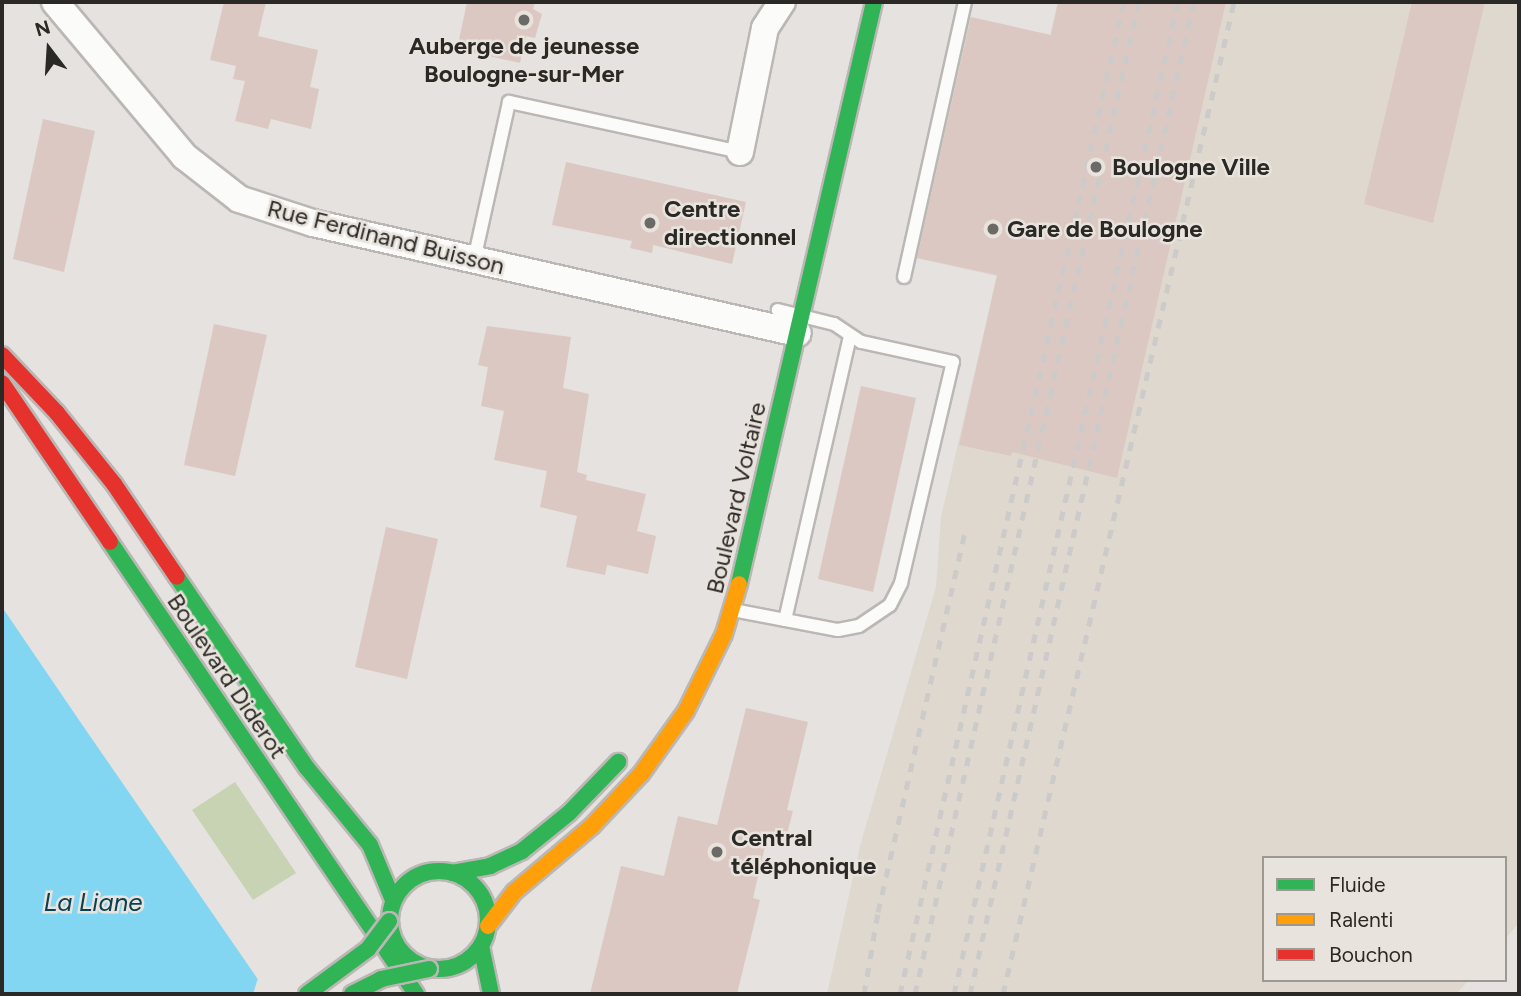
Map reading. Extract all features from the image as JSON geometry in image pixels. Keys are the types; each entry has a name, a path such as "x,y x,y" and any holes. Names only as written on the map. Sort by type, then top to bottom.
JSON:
{"street":[{"name":"Rue Ferdinand Buisson","path":"55,2 184,156 225,190 266,210 474,260 784,322"},
{"path":"740,152 765,28 782,2"},
{"name":"Boulevard Voltaire","path":"488,926 514,892 592,826 650,763 694,696 732,610 784,322 874,2"},
{"name":"Boulevard Diderot","path":"2,355 57,413 114,484 307,768 349,818 378,859 393,900"},
{"name":"Boulevard Diderot","path":"2,383 416,994"},
{"path":"307,994 368,949 389,921 393,900 409,881 433,872 452,873 490,866 522,850 589,794 628,749"},
{"name":"Boulevard Diderot","path":"349,818 395,852"},
{"path":"412,861 433,872"},
{"path":"352,994 381,979 465,962 481,946 488,926 481,894 452,873"},
{"path":"389,921 401,952 459,983"},
{"path":"481,946 491,994"}],"lane":[{"path":"904,277 965,2"},
{"path":"474,260 509,102 740,152"},
{"path":"732,610 838,630 869,620 896,595 953,362 850,337 834,324 784,322"},
{"path":"785,620 850,337"}],"shaded area":[{"path":"1058,2 1519,2 1519,923 1507,937 1507,856 1262,856 1262,982 1467,982 1456,994 827,994 860,846 936,587 941,517 997,276 916,258 969,17 1050,35"}],"green space":[{"path":"235,782 296,873 253,900 192,810"}],"water":[{"name":"La Liane","path":"2,607 81,723 268,994 2,994"}],"pier":[{"path":"259,975 271,992 271,994 253,994"}],"building":[{"path":"224,2 266,2 258,36 318,50 310,87 319,89 311,129 271,119 268,129 235,121 245,81 233,79 236,66 210,60"},
{"path":"467,2 535,2 533,9 542,14 535,38 526,36 520,63 457,49"},
{"path":"1058,2 1226,2 1117,478 1012,452 1011,456 959,445 997,275 917,258 971,17 1051,35"},
{"path":"1412,2 1485,2 1433,223 1364,204"},
{"path":"43,119 95,131 64,272 13,259"},
{"path":"566,162 746,202 732,264 653,245 652,253 630,248 632,241 552,225"},
{"path":"214,324 267,335 235,476 184,465"},
{"path":"487,326 571,337 563,388 589,394 577,472 587,475 586,480 646,494 637,531 656,536 648,574 607,565 605,575 566,567 577,516 540,507 547,471 494,460 504,411 481,406 488,367 478,365"},
{"path":"861,386 916,398 873,592 818,579"},
{"path":"386,527 438,539 407,679 355,667"},
{"name":"Central téléphonique","path":"746,708 808,722 787,810 793,811 785,842 767,838 753,898 760,900 737,994 590,994 621,866 664,876 678,816 717,825"}],"railway":[{"path":"900,994 1124,2"},
{"path":"915,994 1139,2"},
{"path":"954,994 1178,2"},
{"path":"970,994 1194,2"},
{"path":"1003,994 1234,2"},
{"path":"864,994 878,912 964,535"}],"traffic: fast":[{"path":"739,584 874,2"},
{"path":"110,542 416,994"},
{"path":"177,577 307,768 370,845 393,900"},
{"path":"452,873 490,866 522,851 569,813 618,762"},
{"path":"439,871 458,874 474,885 485,901 488,920 485,939 474,955 458,966 439,969 420,966 404,955 393,939 390,920 393,901 404,885 420,874 439,871"},
{"path":"307,994 368,949 389,921"},
{"path":"481,946 491,994"},
{"path":"352,994 381,979 429,969"}],"traffic: slow":[{"path":"488,926 514,892 592,826 641,774 686,711 724,634 739,584"}],"traffic: jam":[{"path":"2,355 57,413 114,484 177,577"},
{"path":"2,383 110,542"}],"place":[{"name":"Auberge de jeunesse Boulogne-sur-Mer","path":"524,20"},
{"name":"Boulogne Ville","path":"1096,167"},
{"name":"Centre directionnel","path":"650,223"},
{"name":"Gare de Boulogne","path":"993,229"},
{"name":"Central téléphonique","path":"717,852"}]}
